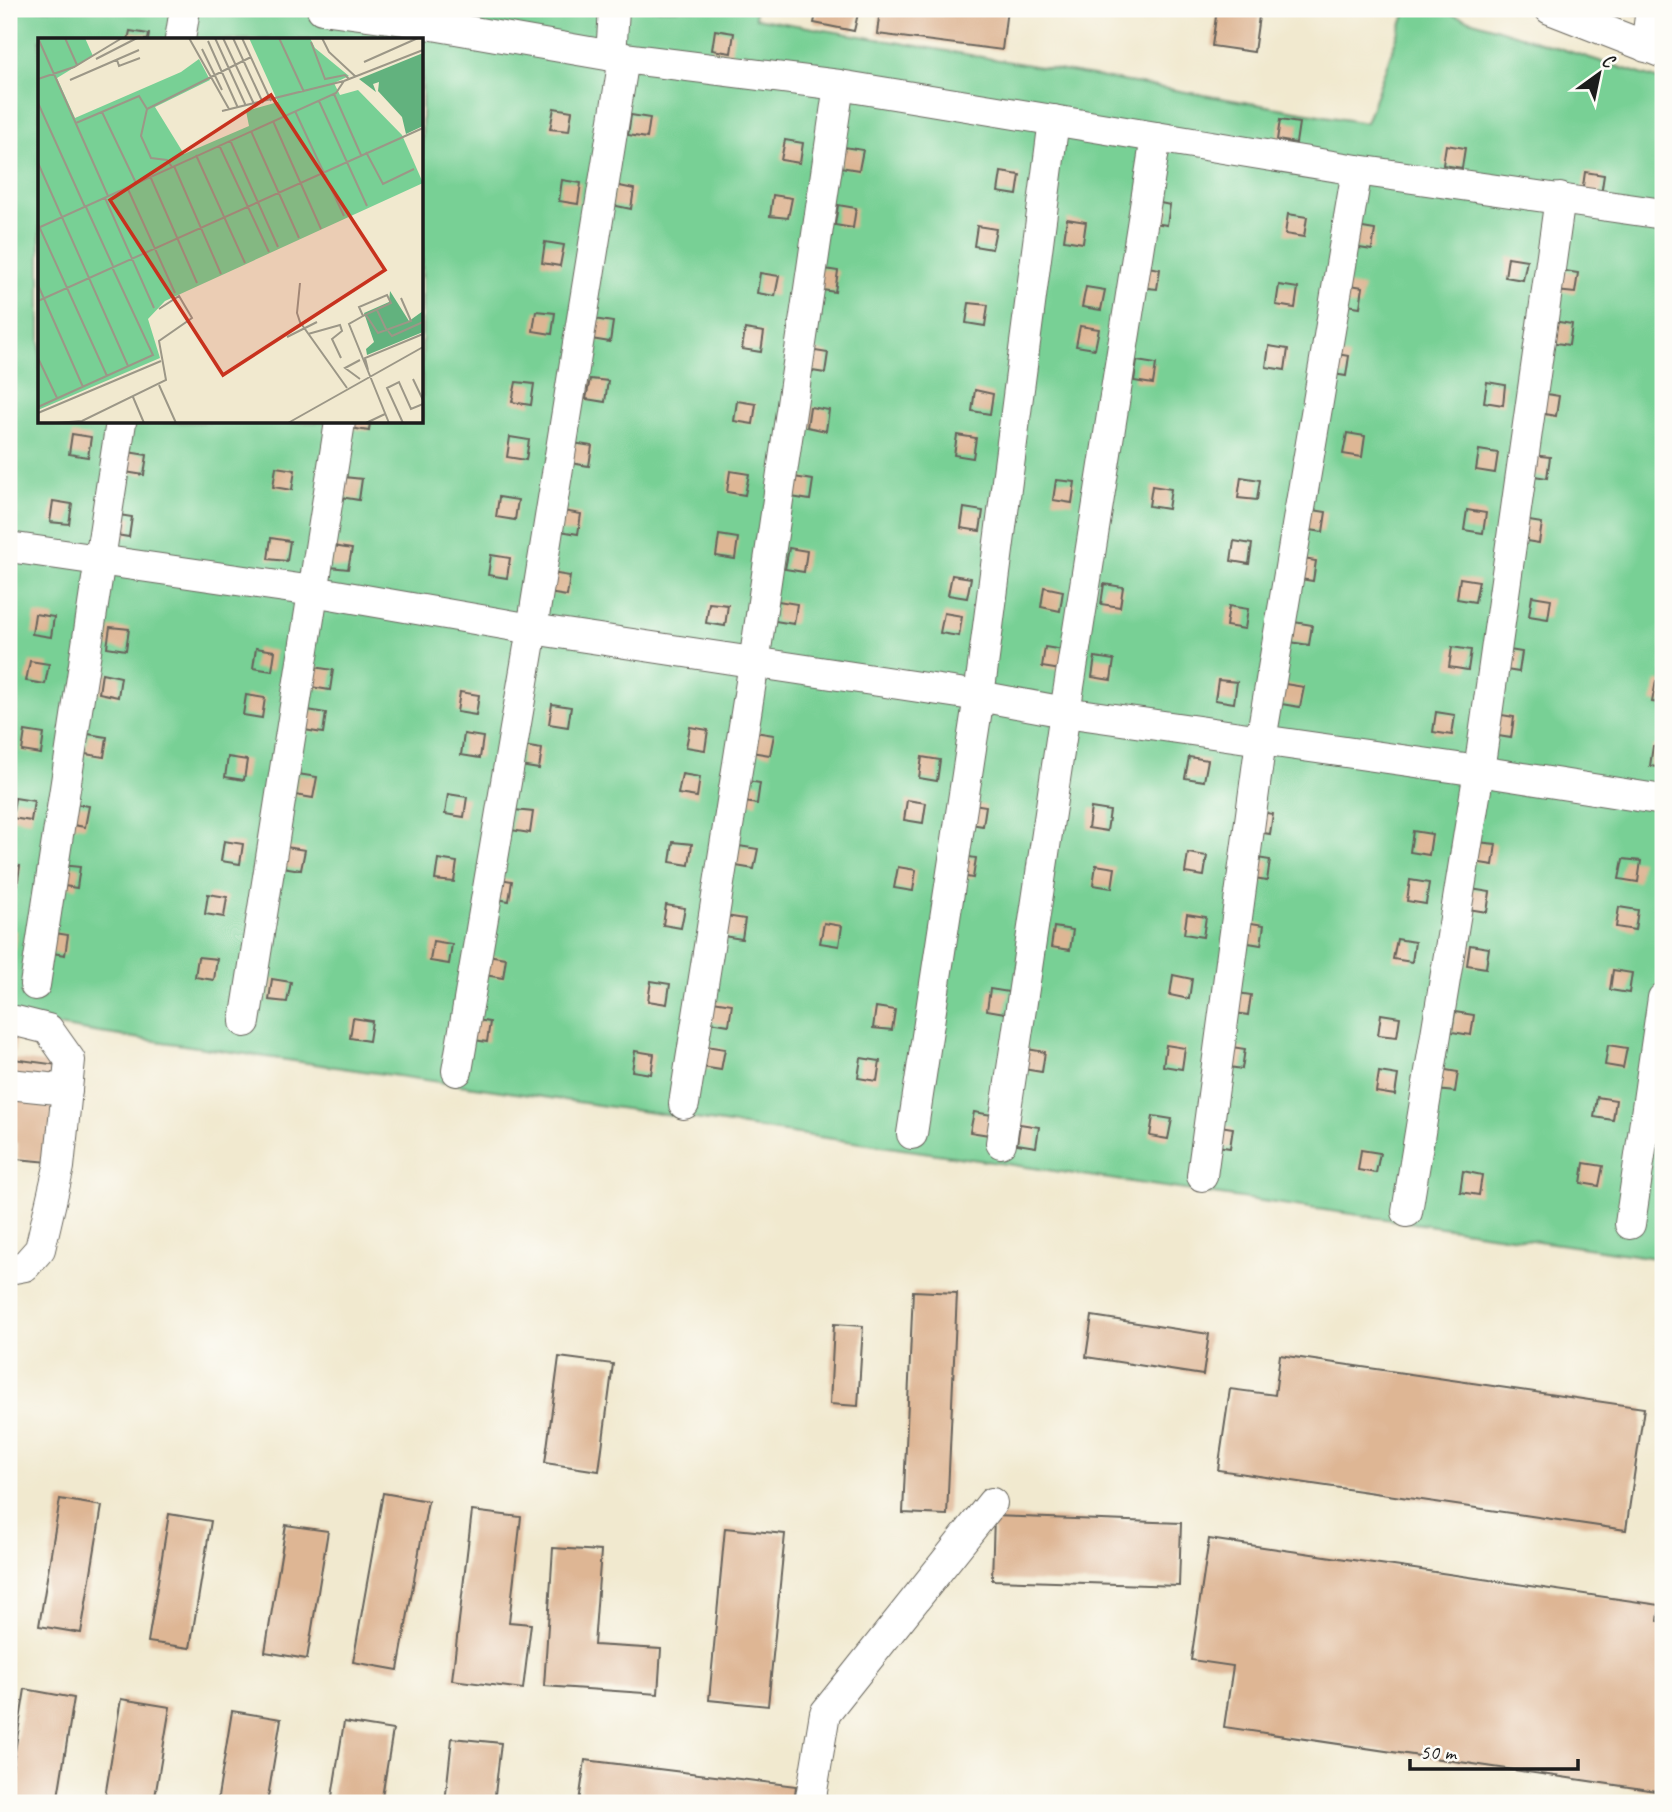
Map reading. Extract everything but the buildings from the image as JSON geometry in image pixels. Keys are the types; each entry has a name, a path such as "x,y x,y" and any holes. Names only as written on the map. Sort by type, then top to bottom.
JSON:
{"street":[{"path":"180,38 185,9"},
{"path":"322,9 402,30 839,85 1357,170 1663,214"},
{"path":"457,1071 532,629 618,57 614,9"},
{"path":"1567,12 1654,50 1651,9"},
{"path":"684,1104 754,663 839,85"},
{"path":"912,1134 979,696 1054,120"},
{"path":"1001,1143 1065,712 1156,137"},
{"path":"1202,1176 1261,740 1357,170"},
{"path":"1406,1212 1479,771 1560,198"},
{"path":"35,985 121,424"},
{"path":"245,1022 340,424"},
{"path":"9,547 979,696 1065,712 1663,800"},
{"path":"1630,1224 1663,998"},
{"path":"9,1021 48,1029 70,1060 59,1167 40,1249 25,1266 9,1269"},
{"path":"9,1084 67,1090"},
{"path":"810,1803 825,1713 992,1503"}],"green space":[{"path":"9,9 755,9 755,18 1366,123 1407,9 1435,9 1663,81 1663,1259 9,1018"}]}
